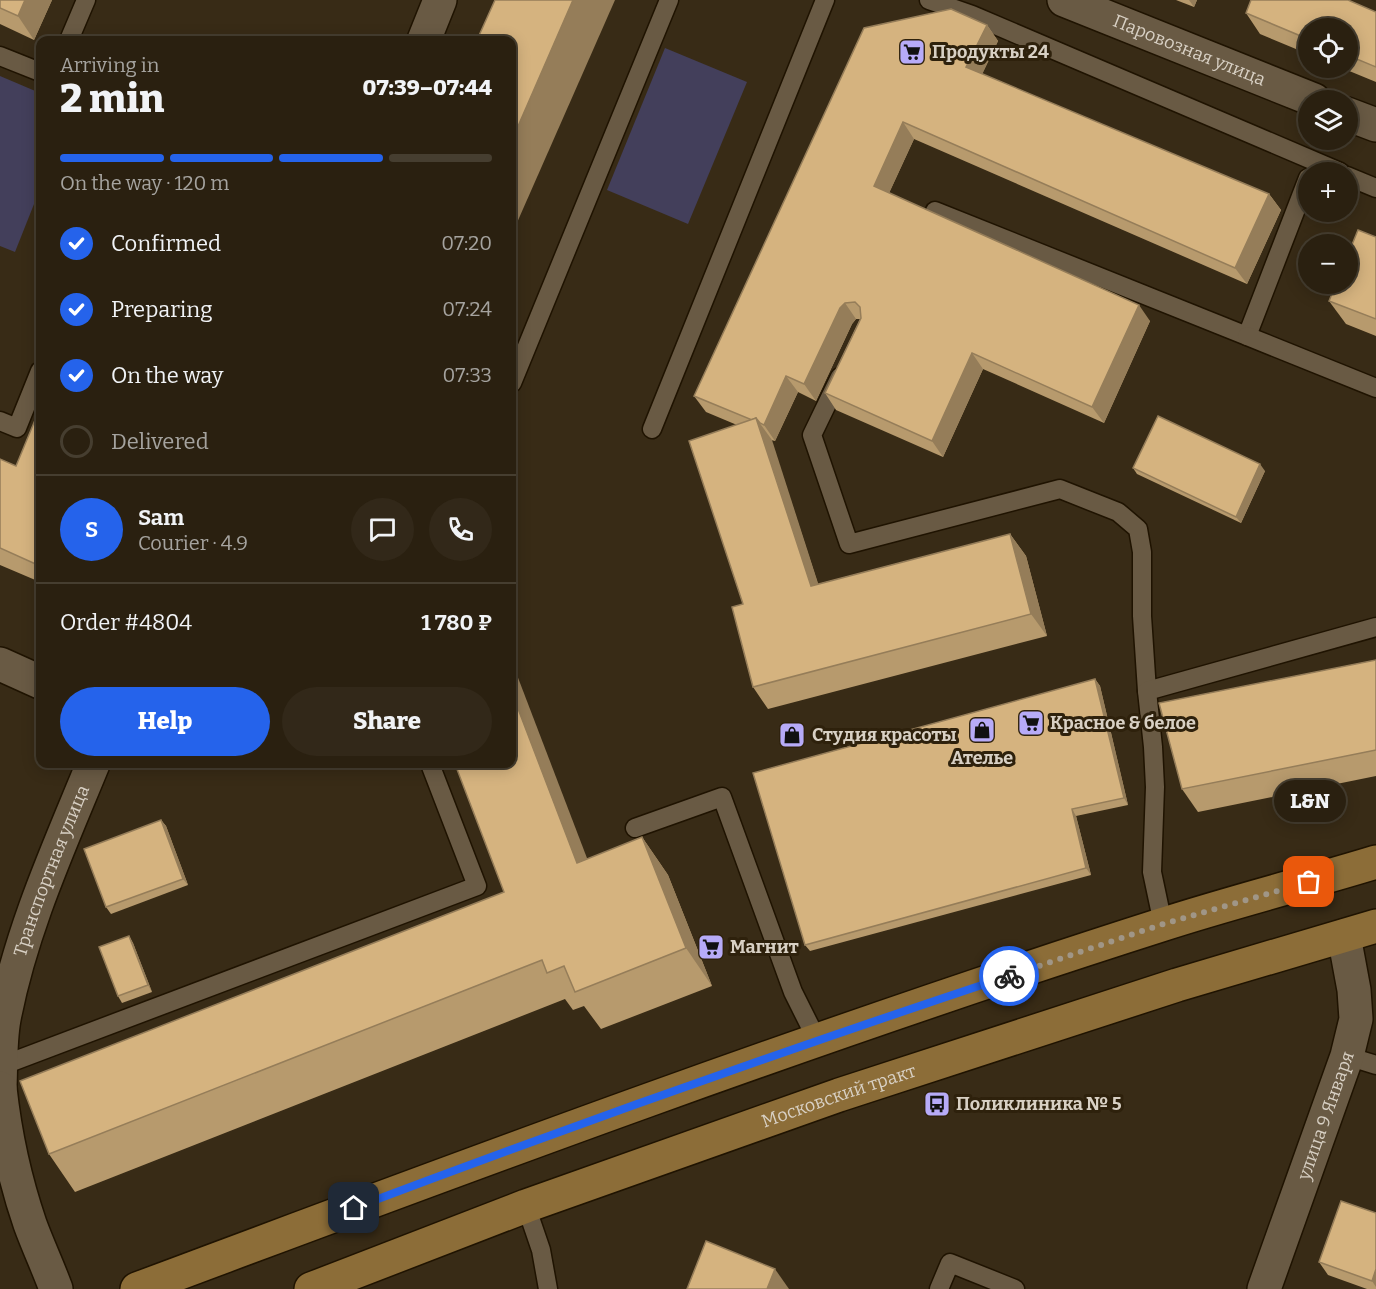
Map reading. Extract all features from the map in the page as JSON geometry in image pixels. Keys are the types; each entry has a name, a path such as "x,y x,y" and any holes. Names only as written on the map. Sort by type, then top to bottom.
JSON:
{"main road":[{"path":"137,1289 506,1151 817,1040 1163,924 1376,862"},
{"name":"Московский тракт","path":"311,1289 526,1206 850,1092 1177,985 1376,926"}],"street":[{"path":"426,36 440,0"},
{"name":"Паровозная улица","path":"1064,0 1298,94"},
{"path":"1358,118 1376,125"},
{"path":"0,664 36,680"},
{"name":"Транспортная улица","path":"56,1289 30,1224 9,1151 0,1080 3,1030 15,971 30,923 91,768"},
{"name":"улица 9 Января","path":"1264,1289 1361,1061 1354,990 1344,936"}],"lane":[{"path":"71,36 86,0"},
{"path":"516,372 669,0"},
{"path":"652,429 825,0"},
{"path":"929,0 972,15 1298,165"},
{"path":"0,56 36,70"},
{"path":"1358,181 1376,188"},
{"path":"1247,336 1298,205"},
{"path":"935,211 1376,388"},
{"path":"847,361 812,435 849,544 1060,489 1118,512 1138,529 1142,552 1142,616 1155,787 1152,872 1163,924"},
{"path":"0,421 17,428 36,381"},
{"path":"1147,691 1376,627"},
{"path":"0,1080 477,886 432,768"},
{"path":"635,828 722,797 793,992 817,1040"},
{"path":"526,1206 541,1250 548,1289"},
{"path":"939,1289 950,1263 1015,1289"}],"shaded area":[{"path":"665,48 747,82 688,224 607,190"},
{"path":"0,76 36,91 36,199 15,252 0,246"}],"building":[{"path":"0,0 25,0 18,16 0,8"},
{"path":"495,0 573,0 516,131 516,36 479,36"},
{"path":"1251,0 1348,0 1376,12 1376,67 1358,60 1358,18 1298,18 1298,35 1246,13"},
{"path":"951,9 987,25 966,67 1269,194 1235,268 903,122 874,186 1139,305 1092,407 972,353 932,441 825,393 861,318 860,307 855,302 845,303 840,308 804,384 786,376 764,425 756,418 752,420 694,396 864,28"},
{"path":"1358,230 1376,237 1376,319 1329,301 1332,294 1358,294"},
{"path":"1158,416 1260,464 1236,517 1133,468"},
{"path":"36,418 36,564 0,548 0,459 16,466"},
{"path":"756,418 811,586 1010,534 1031,614 753,687 732,607 743,604 689,441"},
{"path":"1376,660 1376,750 1182,789 1159,703"},
{"path":"1095,679 1124,798 1072,809 1086,868 805,945 753,773"},
{"path":"516,703 577,863 642,837 686,948 575,992 564,966 547,973 542,960 49,1154 20,1081 504,892 457,768 516,768"},
{"path":"161,820 183,879 106,907 84,849"},
{"path":"129,936 148,985 118,996 99,947"},
{"path":"1341,1201 1376,1213 1376,1269 1372,1281 1319,1262"},
{"path":"706,1241 775,1269 767,1289 687,1289"}],"way so far":[{"path":"1009,976 1163,924 1309,882"}],"place":[{"name":"Продукты 24","path":"912,52"},
{"name":"Красное & белое","path":"1031,723"},
{"name":"Ателье","path":"982,730"},
{"name":"Студия красоты","path":"792,735"},
{"name":"L&N","path":"1309,882"},
{"name":"Магнит","path":"711,947"},
{"name":"Поликлиника № 5","path":"937,1104"}],"route":[{"path":"354,1208 817,1040 1009,976"}]}
